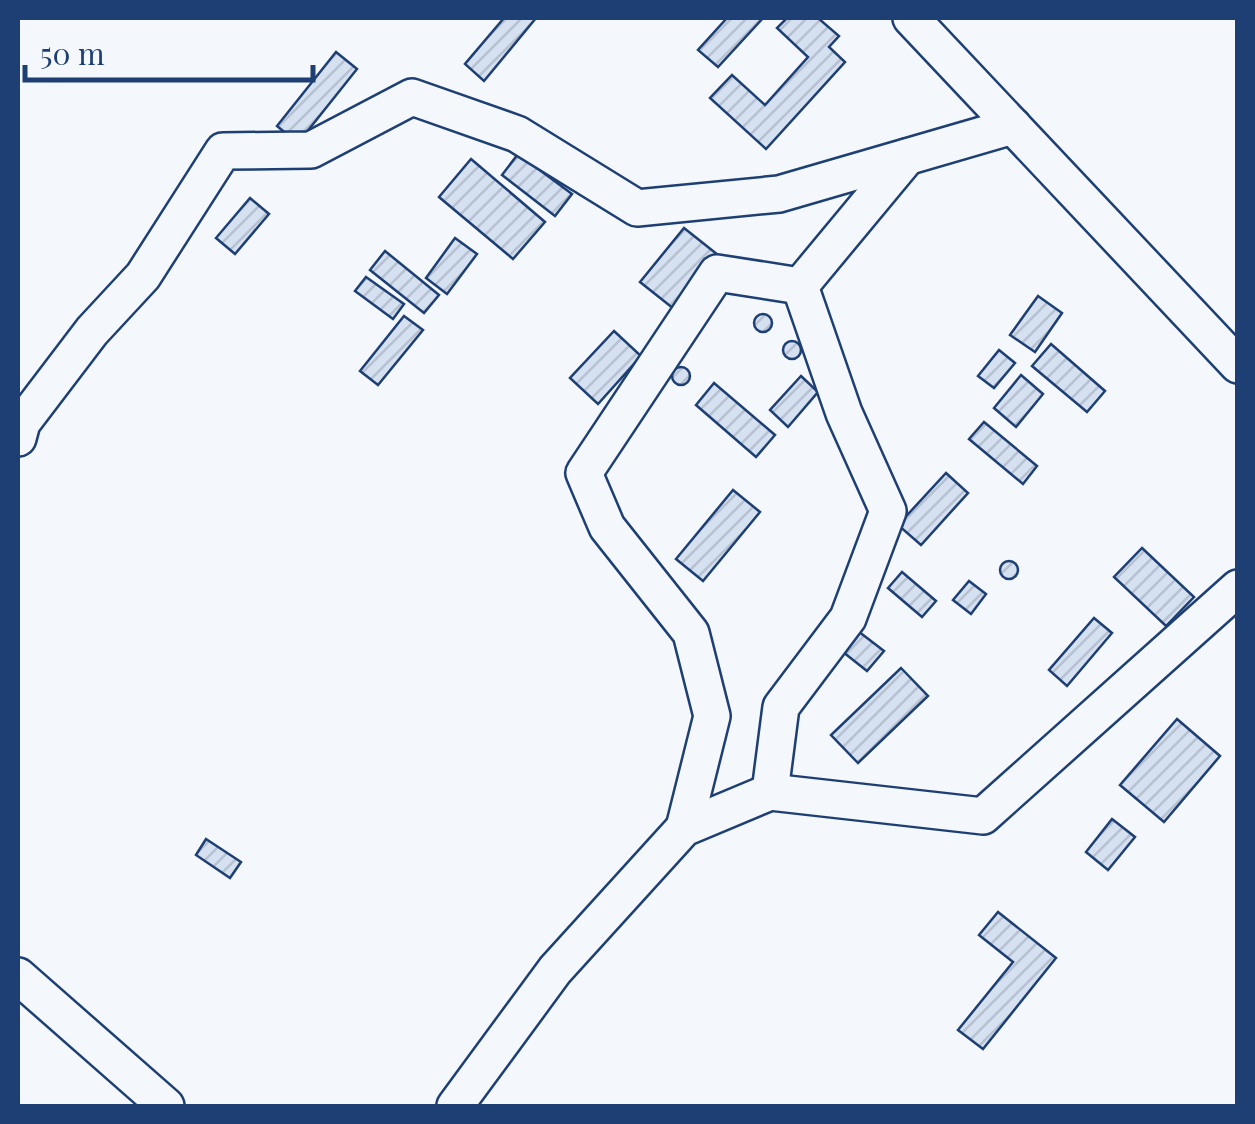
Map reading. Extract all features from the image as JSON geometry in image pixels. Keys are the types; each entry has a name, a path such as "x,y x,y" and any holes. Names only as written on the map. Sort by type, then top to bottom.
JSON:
{"street":[{"path":"910,18 1238,365"},
{"path":"18,438 22,423 92,331 143,276 223,152 311,150 412,98 517,134 637,208 778,194 1013,126"},
{"path":"800,286 907,157"},
{"path":"684,828 712,716 691,633 606,528 584,474 718,274 800,286"},
{"path":"770,792 781,706 848,618 888,511 844,413 800,286"},
{"path":"455,1106 555,970 684,828 770,792 983,816 1238,588"},
{"path":"18,976 166,1106"}],"building":[{"path":"504,18 536,18 484,81 465,64"},
{"path":"727,18 763,18 718,67 698,50"},
{"path":"787,18 818,18 839,36 829,47 845,62 766,149 710,98 732,75 765,105 808,57 777,28"},
{"path":"336,52 357,69 298,143 277,126"},
{"path":"518,154 572,194 555,216 502,175"},
{"path":"471,159 545,222 513,259 439,197"},
{"path":"250,198 269,214 235,254 216,238"},
{"path":"684,228 718,255 674,309 640,282"},
{"path":"455,238 477,254 447,294 426,278"},
{"path":"385,251 439,295 424,313 370,270"},
{"path":"366,277 404,304 393,319 355,291"},
{"path":"1038,296 1062,313 1035,352 1010,335"},
{"path":"763,314 772,323 763,332 754,323"},
{"path":"404,316 423,330 378,385 360,371"},
{"path":"614,331 641,356 598,404 570,378"},
{"path":"792,341 801,350 792,359 783,350"},
{"path":"1051,344 1105,391 1087,412 1032,366"},
{"path":"999,350 1015,363 994,388 978,376"},
{"path":"681,367 690,376 681,385 672,376"},
{"path":"1021,375 1043,394 1016,427 994,408"},
{"path":"801,376 818,392 788,427 770,410"},
{"path":"714,383 775,435 756,457 696,405"},
{"path":"984,422 1037,466 1023,484 969,439"},
{"path":"946,473 968,493 921,545 898,525"},
{"path":"733,490 760,512 703,581 676,559"},
{"path":"1142,548 1194,597 1166,626 1114,577"},
{"path":"1009,561 1018,570 1009,579 1000,570"},
{"path":"902,572 936,601 922,617 888,588"},
{"path":"969,581 986,594 971,614 953,600"},
{"path":"1094,618 1112,633 1067,686 1049,670"},
{"path":"854,628 884,651 867,671 838,648"},
{"path":"901,668 928,696 858,763 831,735"},
{"path":"1177,719 1220,756 1164,822 1120,785"},
{"path":"1112,819 1135,837 1108,870 1086,852"},
{"path":"206,839 241,862 230,878 196,855"},
{"path":"998,912 1056,958 983,1049 958,1030 1013,962 979,935"}]}
